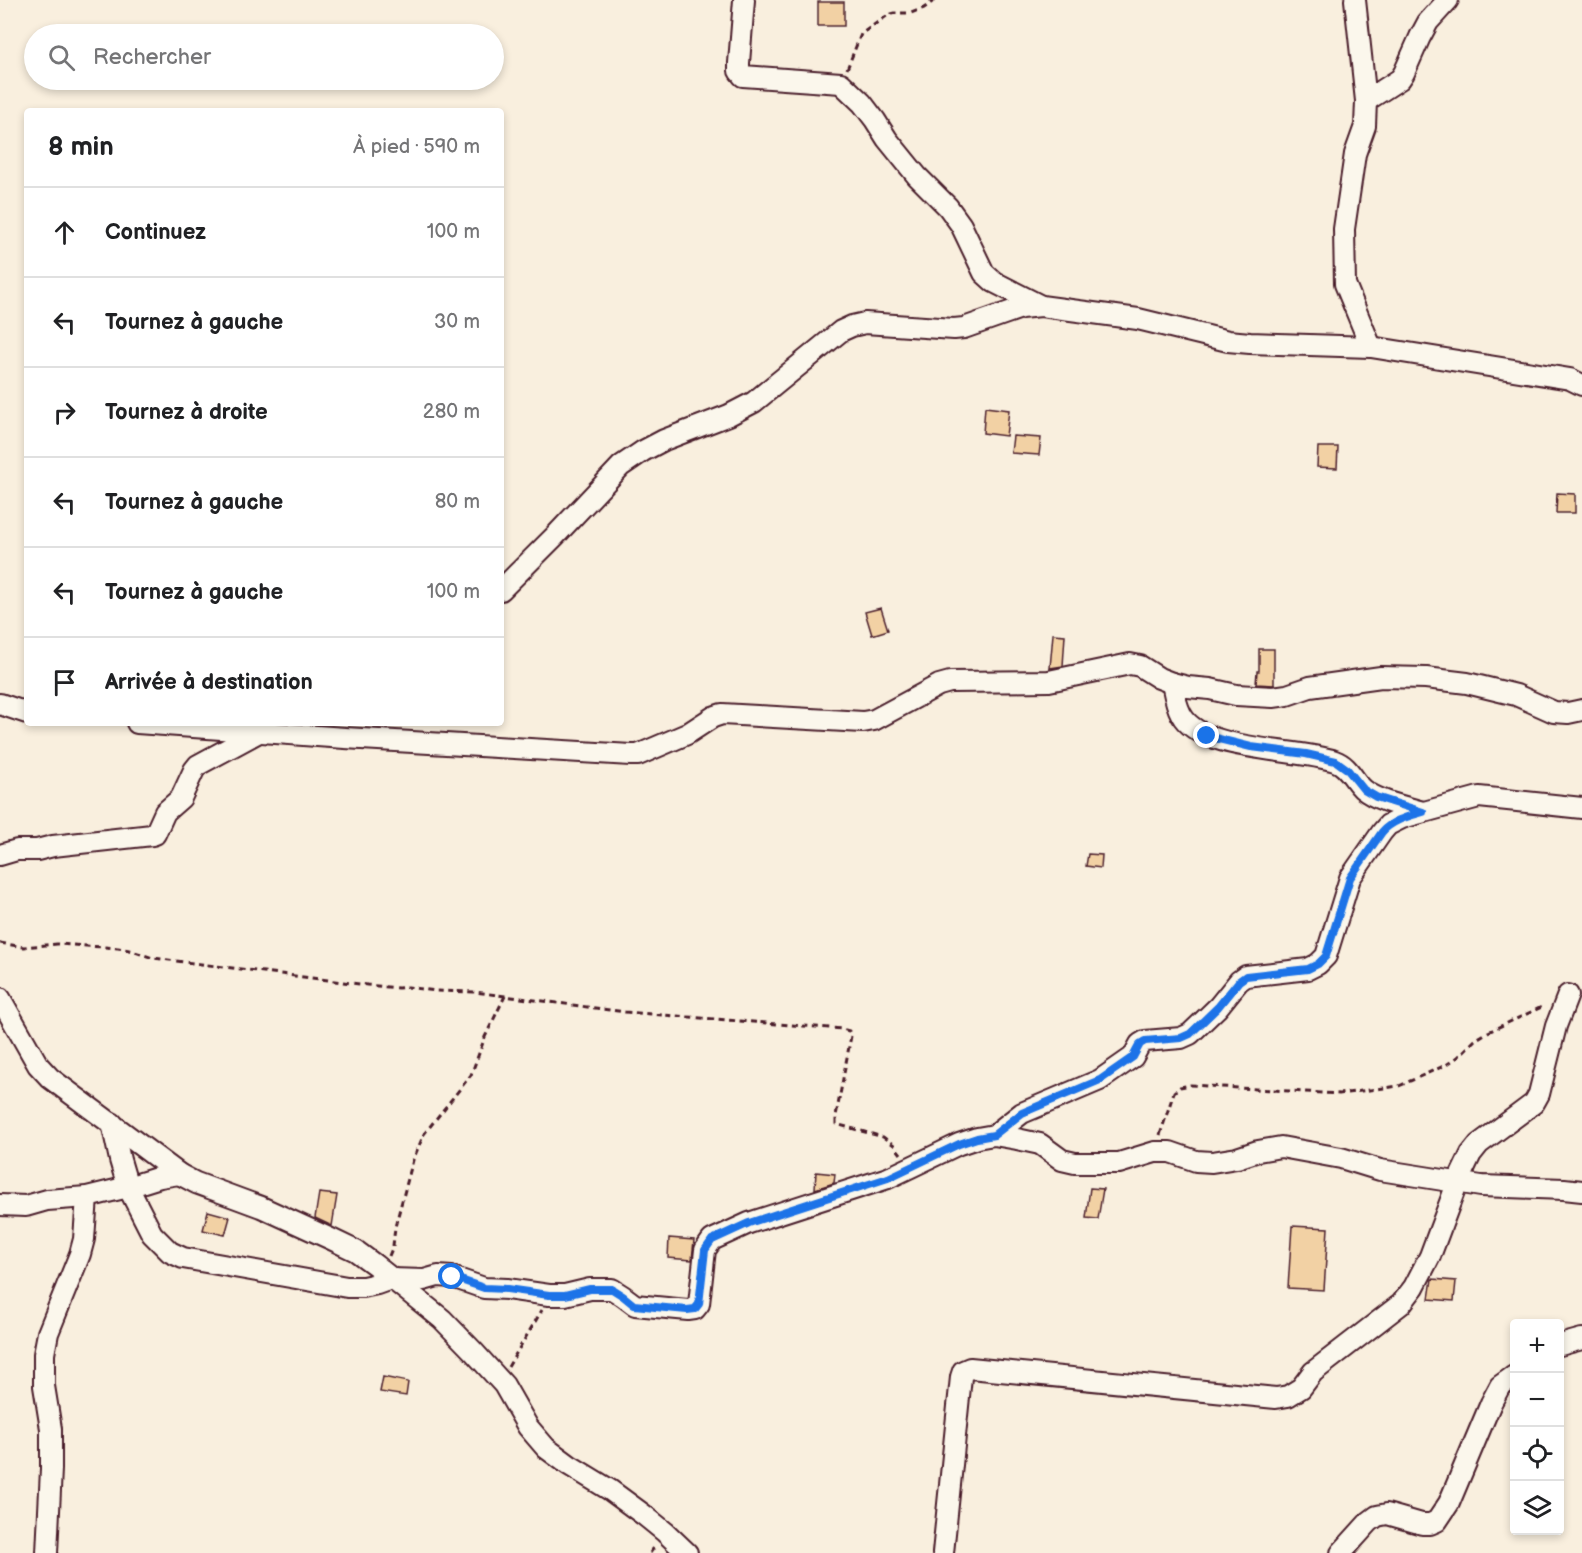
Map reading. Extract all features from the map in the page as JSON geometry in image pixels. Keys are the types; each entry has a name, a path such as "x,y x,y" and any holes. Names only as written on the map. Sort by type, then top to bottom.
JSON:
{"street":[{"path":"744,0 739,63 739,71 743,76 841,83 868,112 917,176 948,207 961,225 984,273 994,282 1041,306"},
{"path":"1355,0 1366,101 1365,126 1355,154 1344,229 1345,284 1371,347"},
{"path":"1366,101 1400,79 1428,22 1448,0"},
{"path":"504,587 621,466 664,440 729,415 754,402 842,331 865,323 954,330 1021,308 1041,306 1138,319 1228,341 1371,347 1570,379 1582,385"},
{"path":"178,726 259,732 350,730 639,755 687,734 713,717 722,714 863,722 874,720 939,684 1049,681 1130,664 1140,666 1172,683 1236,695 1273,697 1310,687 1381,677 1426,678 1467,683 1516,695 1554,712 1568,713 1582,710"},
{"path":"1172,683 1181,715 1192,727 1207,736 1251,747 1306,754 1336,761 1347,769 1364,790 1376,797 1423,812"},
{"path":"0,704 24,712"},
{"path":"0,855 17,850 37,850 53,846 155,834 165,812 181,798 198,765 259,732"},
{"path":"994,1135 1022,1113 1100,1080 1133,1057 1140,1044 1145,1041 1181,1038 1190,1034 1246,976 1308,969 1318,964 1326,956 1350,878 1388,825 1402,818 1479,797 1582,808"},
{"path":"943,1553 963,1371 970,1368 1276,1398 1288,1396 1301,1388 1313,1372 1401,1304 1414,1287 1430,1256 1458,1181 1471,1154 1479,1144 1534,1103 1539,1094 1556,1026 1568,995"},
{"path":"0,998 39,1065 50,1078 178,1174 331,1239 356,1251 375,1265 442,1319 504,1385 528,1427 546,1448 610,1490 666,1532 687,1553"},
{"path":"112,1123 128,1187 152,1234 170,1252 183,1258 347,1287 363,1287 391,1279 424,1280 438,1276 452,1277 484,1288 549,1295 565,1295 590,1289 612,1289 634,1305 687,1310 695,1309 699,1304 705,1250 712,1240 749,1223 888,1178 959,1144 994,1135 1040,1144 1062,1160 1075,1163 1119,1163 1155,1152 1170,1152 1196,1161 1212,1162 1281,1146 1341,1158 1380,1170 1481,1186 1582,1191"},
{"path":"0,1205 26,1206 47,1200 87,1197 178,1174"},
{"path":"47,1553 51,1429 44,1386 44,1354 48,1333 80,1254 84,1239 87,1197"},
{"path":"1564,1344 1582,1339"},
{"path":"1341,1553 1377,1516 1387,1514 1422,1524 1437,1521 1449,1503 1500,1386 1510,1379"}],"path":[{"path":"841,83 861,34 888,15 911,13 935,0"},
{"path":"0,943 24,947 57,944 118,948 153,958 290,976 398,988 475,992 625,1012 842,1029 849,1031 851,1036 836,1124 883,1137 894,1145 911,1167"},
{"path":"1155,1152 1174,1092 1180,1087 1190,1085 1339,1094 1400,1086 1446,1065 1488,1032 1568,995"},
{"path":"375,1265 389,1255 393,1246 395,1227 406,1182 424,1134 471,1076 485,1037 505,996"},
{"path":"504,1385 511,1360 536,1321 549,1295"}],"building":[{"path":"818,2 844,2 844,26 818,26"},
{"path":"985,407 1009,410 1006,436 983,433"},
{"path":"1013,436 1041,438 1039,455 1011,453"},
{"path":"1318,447 1338,447 1337,468 1317,467"},
{"path":"1557,493 1575,494 1575,513 1556,513"},
{"path":"881,608 888,630 872,635 865,612"},
{"path":"1053,634 1065,635 1063,666 1050,668"},
{"path":"1259,649 1274,649 1274,685 1256,684 1257,671 1259,671"},
{"path":"1088,854 1102,855 1101,868 1086,866"},
{"path":"816,1172 835,1174 834,1183 815,1189"},
{"path":"1090,1188 1103,1189 1098,1219 1086,1218"},
{"path":"319,1193 337,1195 332,1226 315,1218"},
{"path":"208,1211 230,1217 225,1235 203,1230"},
{"path":"1292,1226 1328,1228 1324,1290 1288,1288"},
{"path":"669,1238 694,1240 692,1260 668,1258"},
{"path":"1432,1279 1456,1281 1454,1301 1429,1299"},
{"path":"383,1377 408,1382 406,1396 380,1392"}],"route":[{"path":"452,1277 484,1288 549,1295 565,1295 590,1289 612,1289 634,1305 695,1309 699,1304 705,1250 712,1240 749,1223 888,1178 959,1144 994,1135 1012,1120 1035,1106 1100,1080 1133,1057 1136,1049 1145,1041 1181,1038 1190,1034 1246,976 1308,969 1318,964 1326,956 1350,878 1388,825 1423,812 1376,797 1364,790 1347,769 1336,761 1306,754 1251,747 1207,736"}]}
